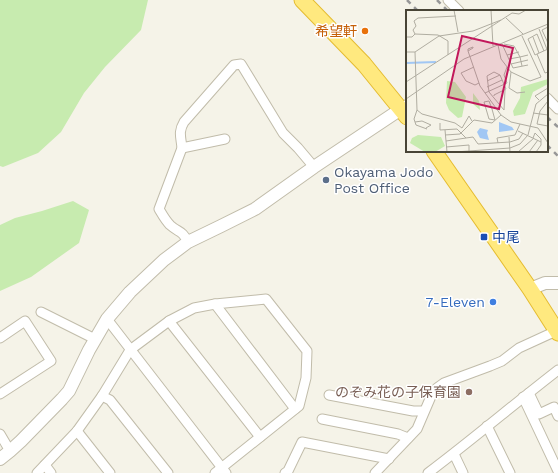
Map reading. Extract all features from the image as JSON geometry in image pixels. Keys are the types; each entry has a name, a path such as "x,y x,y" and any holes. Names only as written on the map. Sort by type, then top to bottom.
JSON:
{"highway":[{"path":"302,0 364,64 405,111"},
{"path":"435,152 530,289 557,332"}],"street":[{"path":"448,0 458,10"},
{"path":"188,242 185,235 176,230 169,223 159,209 182,148 180,134 184,122 234,65 241,64 283,133 314,167"},
{"path":"548,99 558,109"},
{"path":"0,459 10,451 69,391 95,339 107,319 130,292 164,260 188,242 256,209 314,167 405,111"},
{"path":"182,148 225,139"},
{"path":"530,289 545,283 558,283"},
{"path":"37,473 77,432 102,396 130,350 169,321 194,308 215,304 266,299 307,351 306,378 299,406 221,471 130,350 107,319"},
{"path":"215,304 295,409"},
{"path":"41,312 95,339"},
{"path":"0,338 26,321 51,361 0,394"},
{"path":"169,321 260,437"},
{"path":"375,473 417,429 432,394 437,388 444,383 502,361 519,348 557,332"},
{"path":"428,473 454,454 558,370"},
{"path":"329,395 413,411 424,411"},
{"path":"526,395 539,414 554,407 558,416"},
{"path":"526,395 558,471"},
{"path":"102,396 110,400 168,473"},
{"path":"322,419 398,434 408,438"},
{"path":"487,426 510,473"},
{"path":"77,432 110,473"},
{"path":"0,434 10,451"},
{"path":"285,473 288,471 302,442 389,459"},
{"path":"454,454 463,473"},
{"path":"45,465 51,473"}],"green space":[{"path":"0,0 148,0 141,30 105,67 84,93 61,132 38,153 3,167 0,166"},
{"path":"73,201 89,210 79,243 31,277 0,291 0,225 15,218"}],"railway":[{"path":"407,0 417,10"},
{"path":"437,0 447,10"},
{"path":"548,118 558,127"},
{"path":"548,146 558,156"}],"place":[{"name":"希望軒","path":"365,31"},
{"name":"Okayama Jodo Post Office","path":"326,180"},
{"name":"中尾","path":"484,237"},
{"name":"7-Eleven","path":"493,302"},
{"name":"のぞみ花の子保育園","path":"469,392"}]}
